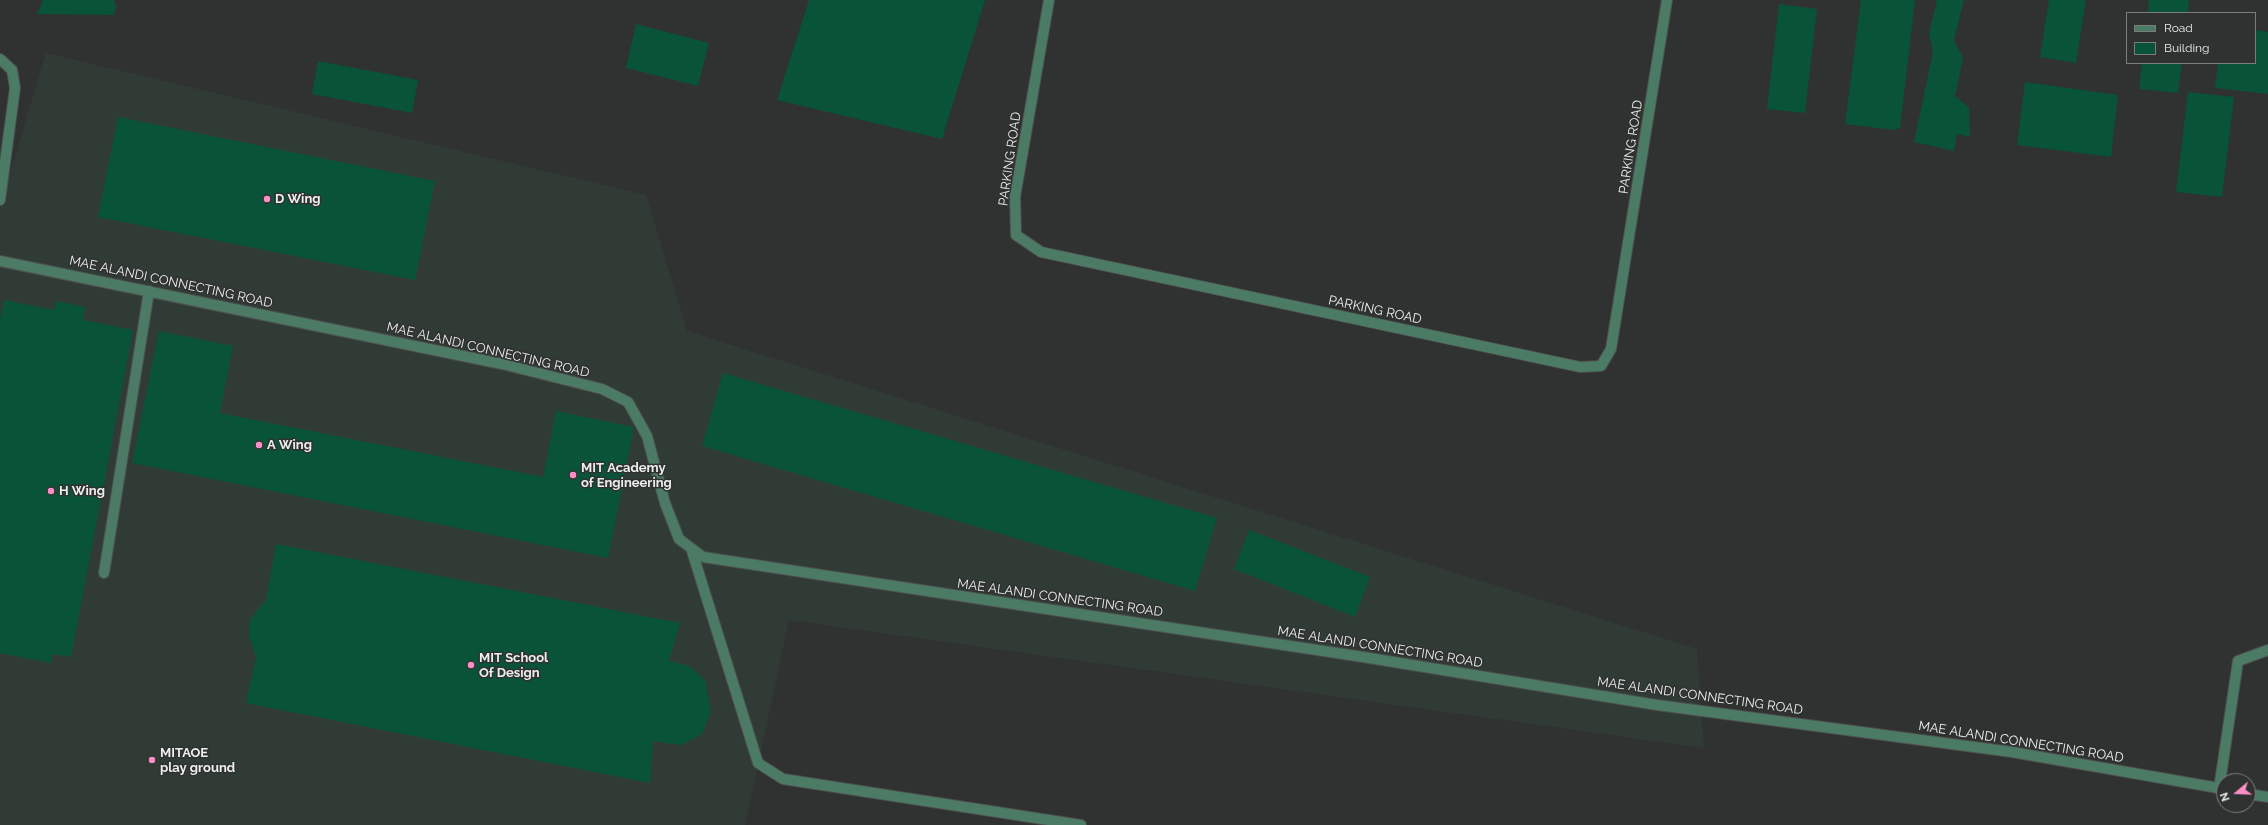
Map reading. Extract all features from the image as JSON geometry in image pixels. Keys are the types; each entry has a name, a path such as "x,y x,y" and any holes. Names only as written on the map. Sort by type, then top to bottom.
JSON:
{"street":[{"name":"PARKING ROAD","path":"1049,0 1015,197 1016,235 1041,252 1580,367 1601,366 1611,349 1667,0"},
{"path":"0,200 15,88 12,70 1,60"},
{"name":"MAE ALANDI CONNECTING ROAD","path":"0,261 149,290 502,364 602,390 628,402 647,436 665,503 679,539 703,557 876,585 1123,619 1657,705 2012,752 2216,788"},
{"path":"104,573 149,290"},
{"path":"691,548 758,763 783,779 1081,825"},
{"path":"2224,773 2238,661 2268,650"},
{"path":"2256,795 2268,797"}],"shaded area":[{"name":"MIT Academy of Engineering","path":"46,53 646,195 687,331 1697,649 1704,748 789,620 745,825 0,825 0,207"}],"building":[{"path":"43,0 114,0 116,7 114,15 37,14"},
{"path":"809,0 985,0 942,139 777,100"},
{"path":"1861,0 1915,0 1900,128 1894,130 1845,124"},
{"path":"1937,0 1964,0 1954,40 1963,58 1955,96 1969,107 1970,137 1957,134 1954,151 1914,142 1933,52 1929,33"},
{"path":"2049,0 2086,0 2076,63 2040,57"},
{"path":"2149,0 2189,0 2188,12 2148,12"},
{"path":"1779,4 1817,9 1805,113 1767,109"},
{"path":"636,24 709,43 698,86 626,68"},
{"path":"2256,30 2268,32 2268,94 2215,88 2218,64 2256,64"},
{"path":"318,61 418,80 412,113 312,94"},
{"path":"2142,64 2182,64 2178,93 2139,89"},
{"path":"2025,82 2118,95 2111,157 2017,145"},
{"path":"2188,92 2234,97 2222,197 2176,192"},
{"name":"D Wing","path":"118,117 435,181 415,280 98,217"},
{"name":"H Wing","path":"4,300 54,310 56,301 85,307 83,320 133,330 71,657 53,654 51,663 0,653 0,320"},
{"name":"A Wing","path":"159,331 233,346 220,413 543,477 556,411 634,427 608,558 132,463"},
{"name":"MIT Academy of Engineering","path":"723,373 1217,518 1195,591 702,446"},
{"path":"1249,530 1370,577 1355,617 1234,569"},
{"name":"MIT School Of Design","path":"276,544 680,623 669,661 689,666 705,680 711,712 702,734 681,745 653,741 650,783 246,703 256,657 249,636 250,619 266,600"}],"place":[{"name":"D Wing","path":"267,199"},
{"name":"A Wing","path":"259,445"},
{"name":"MIT Academy of Engineering","path":"573,475"},
{"name":"H Wing","path":"51,491"},
{"name":"MIT School Of Design","path":"471,665"},
{"name":"MITAOE play ground","path":"152,760"}]}
